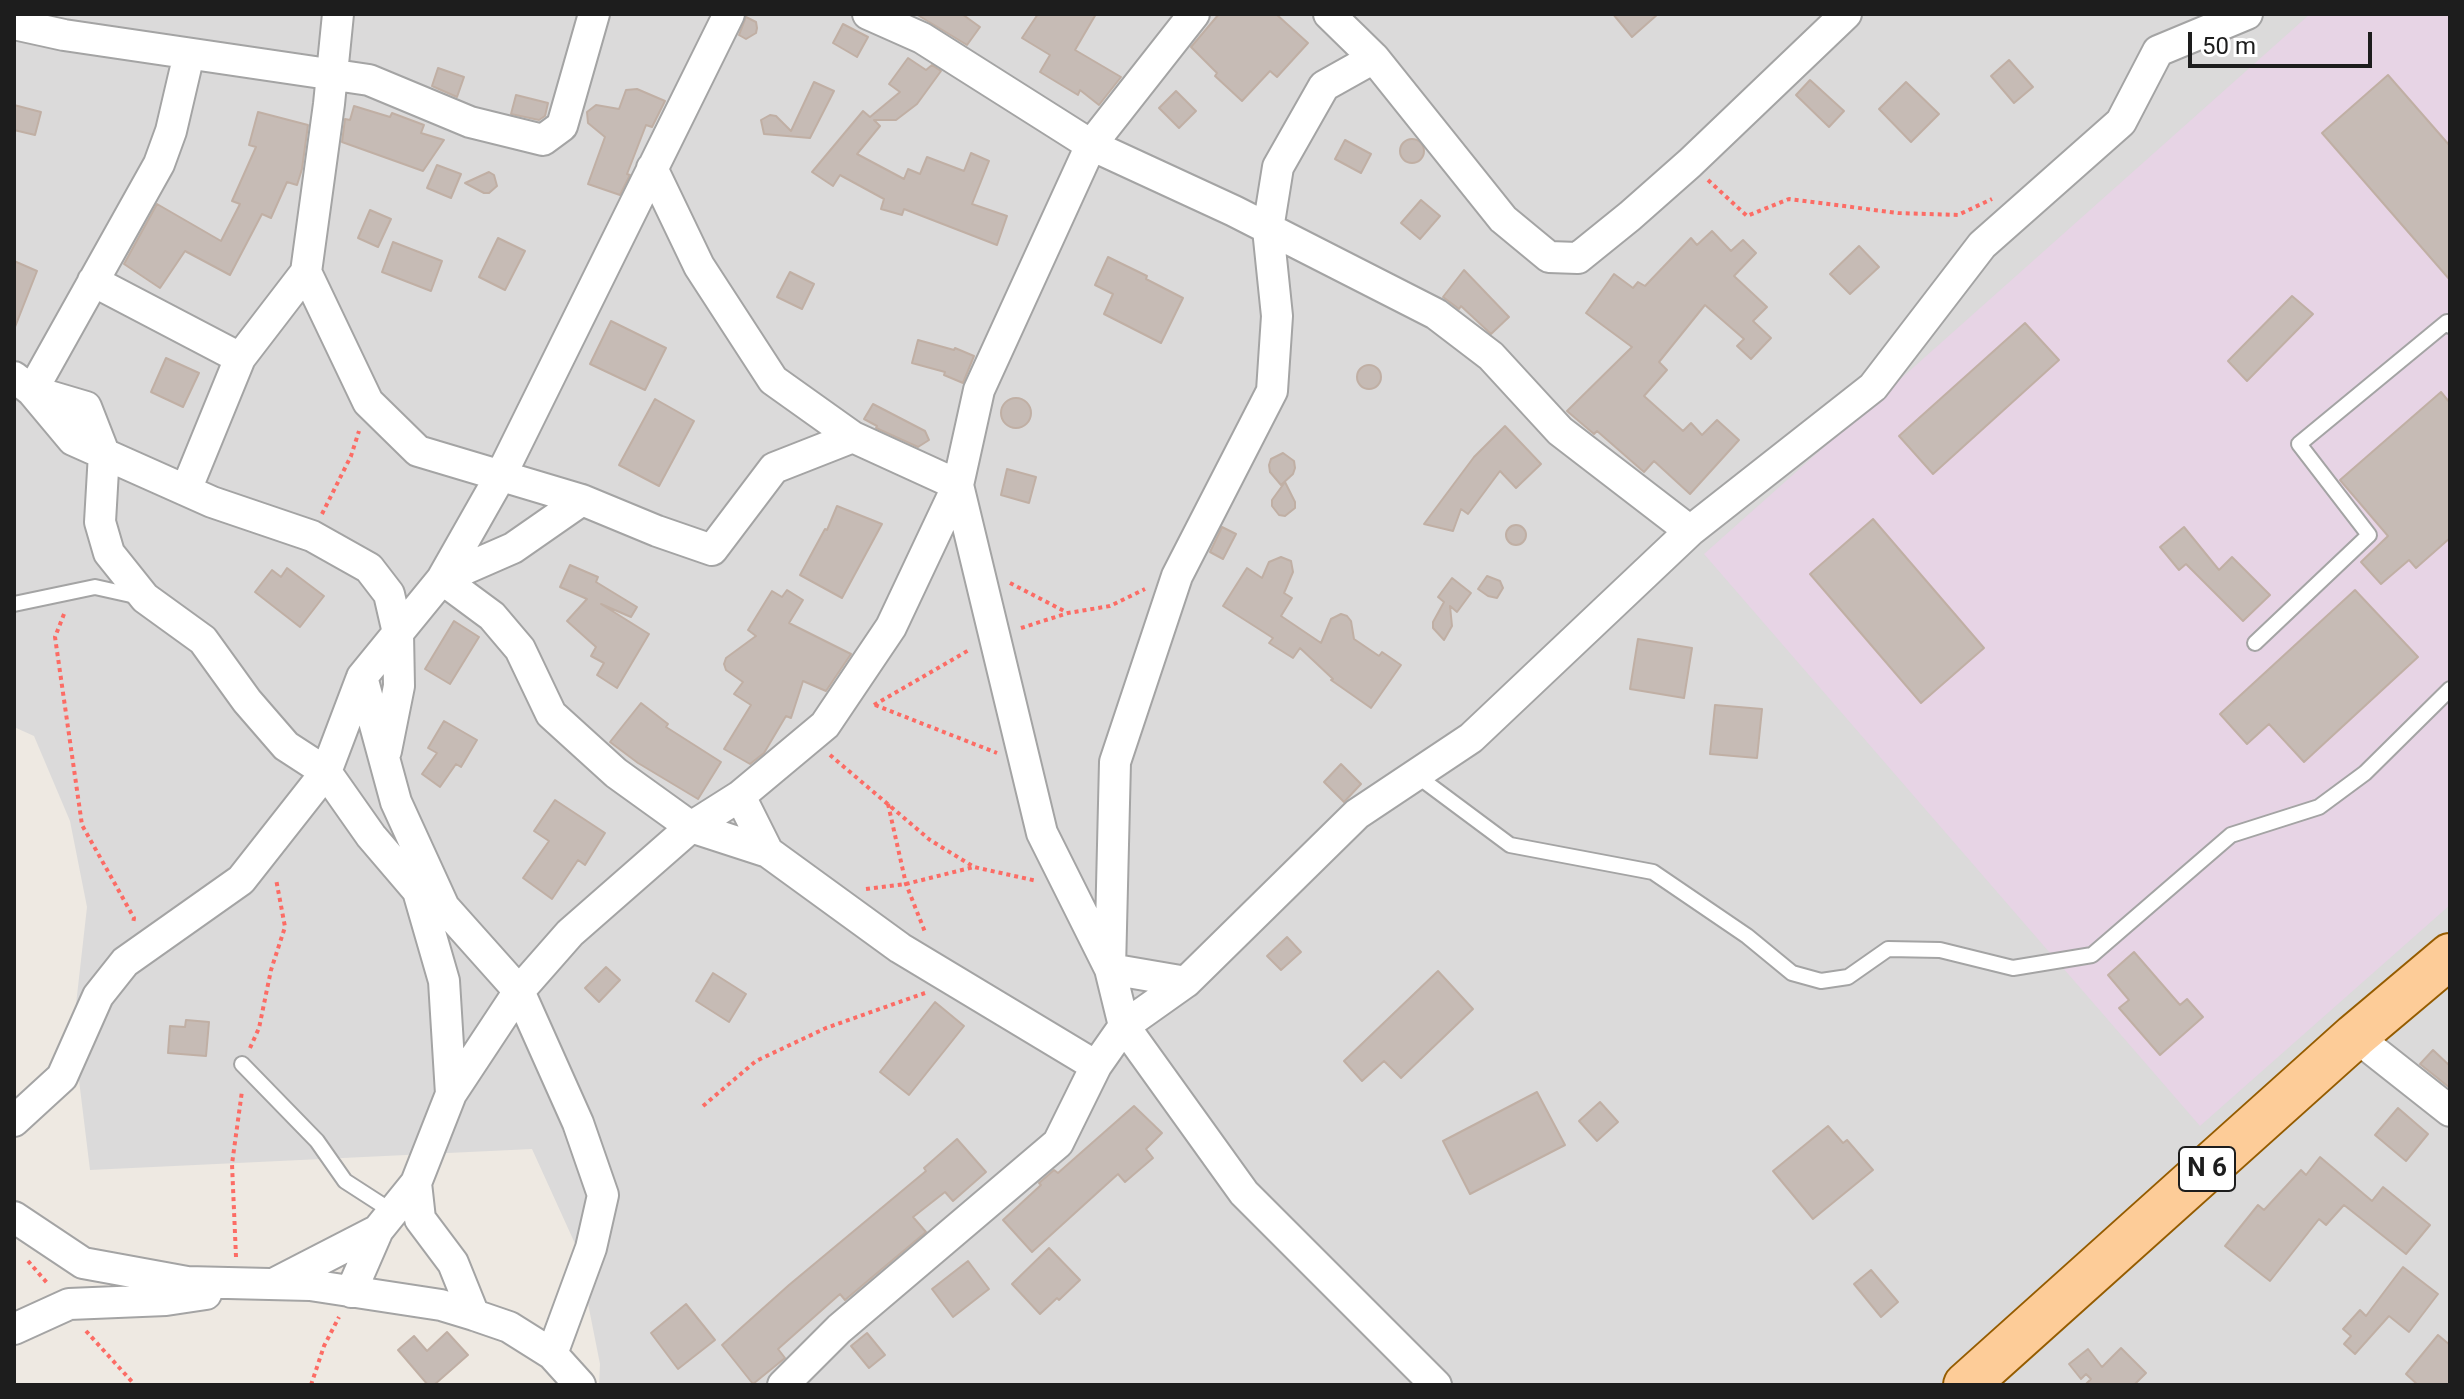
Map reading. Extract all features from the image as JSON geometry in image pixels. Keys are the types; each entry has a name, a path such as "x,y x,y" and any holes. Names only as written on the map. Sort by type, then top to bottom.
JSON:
{"main road":[{"name":"N 6","path":"1966,1385 2355,1036 2450,956"}],"street":[{"path":"186,490 240,358 306,272 338,14"},
{"path":"14,24 64,35 369,80 470,122 543,140 562,126 594,14"},
{"path":"14,1121 62,1077 98,996 125,962 241,880 326,772 362,677 442,579 501,475 729,14"},
{"path":"868,14 922,38 1091,145 1268,229 1436,314 1491,356 1560,431 1690,531"},
{"path":"351,1292 386,1221 416,1183 451,1094 519,991 570,933 691,827 740,796 825,725 891,627 958,485 979,390 1091,145 1194,14"},
{"path":"1329,14 1374,58 1503,219 1549,257 1578,258 1690,163 1846,14"},
{"path":"783,1385 839,1329 1058,1143 1096,1066 1124,1026 1186,982 1357,814 1471,738 1690,531 1873,387 1982,245 2121,122 2158,51 2247,14"},
{"path":"14,46 64,35"},
{"path":"189,54 171,131 159,164 93,281 23,384 73,440 212,502 312,536 369,568 389,594 398,633 399,686 384,757"},
{"path":"1110,969 1115,762 1177,576 1272,391 1277,316 1268,229 1278,167 1324,86 1374,58"},
{"path":"652,168 699,266 773,380 853,437 958,485"},
{"path":"306,272 368,402 418,451 582,500 712,550 774,468 853,437"},
{"path":"93,281 240,358"},
{"path":"104,453 100,522 109,553 145,598 203,640 247,701 286,746 326,772 371,836 418,891 444,981 451,1094"},
{"path":"958,485 1042,833 1110,969 1124,1026 1244,1193 1436,1385"},
{"path":"442,579 513,548 582,500"},
{"path":"442,579 492,616 520,649 551,714 616,773 691,827 768,852 900,948 1096,1066"},
{"path":"362,677 396,802 444,907 519,991 578,1123 603,1195 591,1248 552,1354"},
{"path":"740,796 768,852"},
{"path":"1110,969 1186,982"},
{"path":"2355,1036 2450,1111"},
{"path":"416,1183 420,1219 453,1263 474,1315"},
{"path":"14,1217 83,1263 187,1282 310,1285 441,1305 509,1327 552,1354 580,1385"},
{"path":"14,1314 69,1304 166,1300 273,1284 386,1221"},
{"path":"14,1329 69,1304"}],"lane":[{"path":"2255,643 2369,535 2299,444 2447,322 2450,326"},
{"path":"14,604 95,587 145,598"},
{"path":"1415,775 1510,845 1653,872 1747,936 1792,973 1821,981 1848,977 1888,949 1940,950 2013,968 2092,955 2231,835 2319,807 2365,773 2450,689"},
{"path":"242,1064 317,1141 345,1181 386,1221"}],"path":[{"path":"1690,163 1747,216 1789,199 1898,213 1958,215 1997,198"},
{"path":"312,536 351,456 368,402"},
{"path":"976,561 1020,589 1068,613"},
{"path":"71,593 55,637 82,825 134,918 125,962"},
{"path":"846,694 1025,765"},
{"path":"810,738 930,840 974,867 1070,889"},
{"path":"703,1106 756,1061 826,1028 956,982 929,943 906,884 888,804"},
{"path":"826,894 906,884 974,867"},
{"path":"311,1385 324,1346 351,1292"}],"shaded area":[{"path":"14,14 2450,14 2450,1385 599,1385 600,1364 577,1248 532,1149 90,1170 73,1031 87,907 70,821 34,736 14,727"},
{"path":"2310,14 2450,14 2450,905 2200,1126 1704,554"}],"building":[{"path":"916,14 962,14 980,27 967,45"},
{"path":"1038,14 1096,14 1075,50 1121,77 1099,105 1080,90 1078,95 1040,72 1050,55 1022,38"},
{"path":"1219,14 1276,14 1308,43 1277,77 1270,71 1242,101 1215,76 1217,73 1191,47"},
{"path":"1613,14 1658,14 1632,37"},
{"path":"746,17 756,22 757,28 756,33 746,39 739,35"},
{"path":"843,24 868,37 857,57 833,43"},
{"path":"908,58 926,70 932,65 941,71 917,104 896,120 874,120 880,126 857,154 904,179 908,169 920,174 927,157 964,171 971,153 989,161 972,204 1007,216 997,245 904,209 902,215 881,209 884,199 840,175 833,186 812,172 863,111 870,117 900,92 889,84"},
{"path":"2009,60 2033,87 2014,103 1991,76"},
{"path":"438,68 464,77 457,97 432,86"},
{"path":"2388,75 2450,146 2450,280 2322,133"},
{"path":"1810,80 1844,111 1829,127 1796,95"},
{"path":"814,82 834,91 810,138 764,134 761,120 770,115 776,116 791,131"},
{"path":"1906,82 1939,114 1911,142 1879,109"},
{"path":"637,89 665,101 652,127 646,125 627,174 630,175 620,195 588,184 605,137 588,123 587,112 596,105 619,109 626,90"},
{"path":"1176,91 1196,111 1179,128 1159,108"},
{"path":"516,95 548,103 545,116 539,120 511,114"},
{"path":"14,105 41,112 35,135 14,130"},
{"path":"354,106 390,117 392,113 424,125 421,133 444,140 423,171 342,142 345,119 350,120"},
{"path":"258,112 308,125 302,169 297,185 287,182 271,218 262,214 230,275 185,251 160,288 124,264 157,204 221,241 240,204 232,201 256,147 249,145"},
{"path":"1412,139 1423,146 1424,151 1417,162 1412,163 1401,156 1400,151 1407,140"},
{"path":"1345,140 1371,154 1361,173 1335,159"},
{"path":"437,165 461,174 451,198 427,188"},
{"path":"489,172 494,175 497,186 489,193 465,183"},
{"path":"1421,200 1440,216 1420,239 1401,223"},
{"path":"370,210 391,219 378,247 358,238"},
{"path":"1712,231 1731,251 1743,240 1756,253 1734,276 1767,307 1753,321 1771,338 1751,359 1737,346 1744,339 1705,305 1659,362 1667,370 1644,396 1683,431 1691,423 1702,435 1717,420 1739,440 1690,494 1654,461 1644,472 1597,431 1594,434 1567,411 1632,347 1586,313 1614,274 1633,288 1638,282 1645,286 1691,238 1697,245"},
{"path":"498,238 525,251 505,290 479,277"},
{"path":"393,242 442,261 431,291 382,272"},
{"path":"1859,246 1879,267 1850,294 1830,274"},
{"path":"1108,257 1183,298 1161,343 1104,314 1113,294 1095,285"},
{"path":"14,261 37,271 15,327 14,326"},
{"path":"1464,270 1509,317 1491,334 1461,306 1459,309 1443,297"},
{"path":"790,272 814,284 802,309 777,297"},
{"path":"2292,296 2313,314 2247,381 2228,361"},
{"path":"611,321 666,348 645,390 590,364"},
{"path":"2025,323 2059,360 1933,474 1899,436"},
{"path":"918,340 955,348 974,356 963,383 944,375 945,372 912,363"},
{"path":"166,358 199,373 183,407 151,392"},
{"path":"1369,365 1378,368 1381,377 1378,386 1369,389 1360,386 1357,377 1360,368"},
{"path":"2441,392 2450,403 2450,538 2416,568 2409,560 2381,584 2361,562 2388,536 2340,480"},
{"path":"1016,398 1027,402 1031,413 1027,424 1016,428 1005,424 1001,413 1005,402"},
{"path":"655,399 694,421 659,486 619,465"},
{"path":"873,404 925,431 929,440 918,447 876,428 864,419"},
{"path":"1505,426 1541,464 1516,488 1500,471 1468,514 1461,509 1453,531 1424,524 1474,457"},
{"path":"1283,453 1294,461 1295,468 1281,485 1270,472 1269,465 1271,459"},
{"path":"1007,469 1036,477 1029,503 1001,495"},
{"path":"1285,482 1295,508 1285,516 1279,515 1272,506 1272,500"},
{"path":"837,506 882,524 842,598 800,575 827,530"},
{"path":"1873,519 1984,648 1921,703 1810,574"},
{"path":"1516,525 1523,528 1526,535 1523,542 1516,545 1509,542 1506,535 1509,528"},
{"path":"1222,527 1236,534 1223,559 1210,552"},
{"path":"2184,527 2219,570 2232,557 2270,595 2243,621 2186,564 2179,570 2160,547"},
{"path":"1281,557 1291,561 1293,572 1284,593 1292,598 1281,616 1321,643 1331,619 1341,614 1347,616 1354,639 1379,656 1382,652 1401,665 1371,708 1331,680 1300,648 1293,658 1269,643 1273,638 1223,606 1247,568 1262,578 1269,562"},
{"path":"570,565 598,577 596,582 637,607 631,617 601,604 649,634 617,688 597,675 604,663 591,656 596,647 567,621 587,599 560,587"},
{"path":"287,568 324,596 300,627 255,592 272,570 281,577"},
{"path":"1487,576 1500,581 1503,588 1497,598 1478,589"},
{"path":"1452,578 1471,593 1457,612 1450,606 1452,626 1444,640 1433,628 1433,622 1444,602 1438,597"},
{"path":"787,590 803,600 789,623 851,654 826,691 803,681 791,718 786,716 764,753 750,764 724,749 751,705 734,694 743,682 726,670 724,664 726,658 756,636 748,630 772,591 782,597"},
{"path":"2355,590 2418,657 2304,762 2269,724 2247,744 2220,714"},
{"path":"454,621 479,637 450,684 425,669"},
{"path":"1638,639 1692,648 1684,698 1630,689"},
{"path":"641,703 668,724 666,727 721,762 698,799 638,763 610,742"},
{"path":"1715,705 1762,709 1757,758 1710,754"},
{"path":"444,721 477,740 461,767 456,764 440,787 422,774 437,753 428,748"},
{"path":"1341,764 1361,784 1344,802 1324,782"},
{"path":"555,800 605,833 585,865 578,860 552,899 523,878 549,841 534,831"},
{"path":"1287,937 1301,952 1281,970 1267,956"},
{"path":"2134,952 2180,1005 2187,999 2203,1017 2160,1055 2119,1008 2129,1000 2108,975"},
{"path":"606,967 620,980 599,1002 585,988"},
{"path":"1438,971 1473,1009 1401,1078 1384,1061 1362,1081 1344,1061"},
{"path":"713,973 746,994 729,1022 696,1001"},
{"path":"935,1002 964,1026 909,1095 880,1072"},
{"path":"186,1020 209,1022 206,1056 168,1053 170,1026 185,1027"},
{"path":"2433,1050 2450,1066 2450,1088 2420,1064"},
{"path":"1537,1092 1565,1145 1470,1194 1443,1141"},
{"path":"1600,1102 1618,1122 1597,1141 1579,1121"},
{"path":"1134,1106 1162,1133 1146,1149 1153,1158 1125,1182 1118,1174 1032,1252 1003,1220 1041,1185 1039,1183 1054,1170 1058,1173"},
{"path":"2398,1108 2428,1134 2406,1161 2375,1135"},
{"path":"1828,1126 1843,1143 1847,1140 1873,1170 1813,1219 1773,1171"},
{"path":"957,1139 986,1172 953,1201 945,1192 913,1217 926,1232 845,1300 840,1294 778,1349 785,1358 753,1384 722,1345 926,1171 924,1168"},
{"path":"2320,1157 2372,1201 2383,1187 2430,1225 2406,1254 2344,1205 2326,1225 2319,1219 2270,1281 2225,1246 2258,1205 2264,1210 2301,1170 2306,1175"},
{"path":"1049,1248 1080,1280 1040,1314 1012,1284"},
{"path":"968,1261 989,1289 953,1317 932,1289"},
{"path":"2403,1267 2438,1294 2409,1332 2389,1316 2355,1354 2344,1344 2351,1336 2343,1329 2360,1310 2366,1316"},
{"path":"1871,1270 1898,1302 1881,1317 1854,1284"},
{"path":"686,1304 715,1340 678,1369 651,1333"},
{"path":"447,1332 468,1355 434,1385 428,1385 398,1350 414,1336 427,1351"},
{"path":"867,1333 885,1355 869,1368 851,1346"},
{"path":"2438,1335 2450,1345 2450,1385 2418,1385 2406,1374"},
{"path":"2121,1348 2146,1373 2134,1385 2085,1385 2091,1379 2086,1374 2081,1379 2069,1364 2088,1349 2102,1367"}]}
